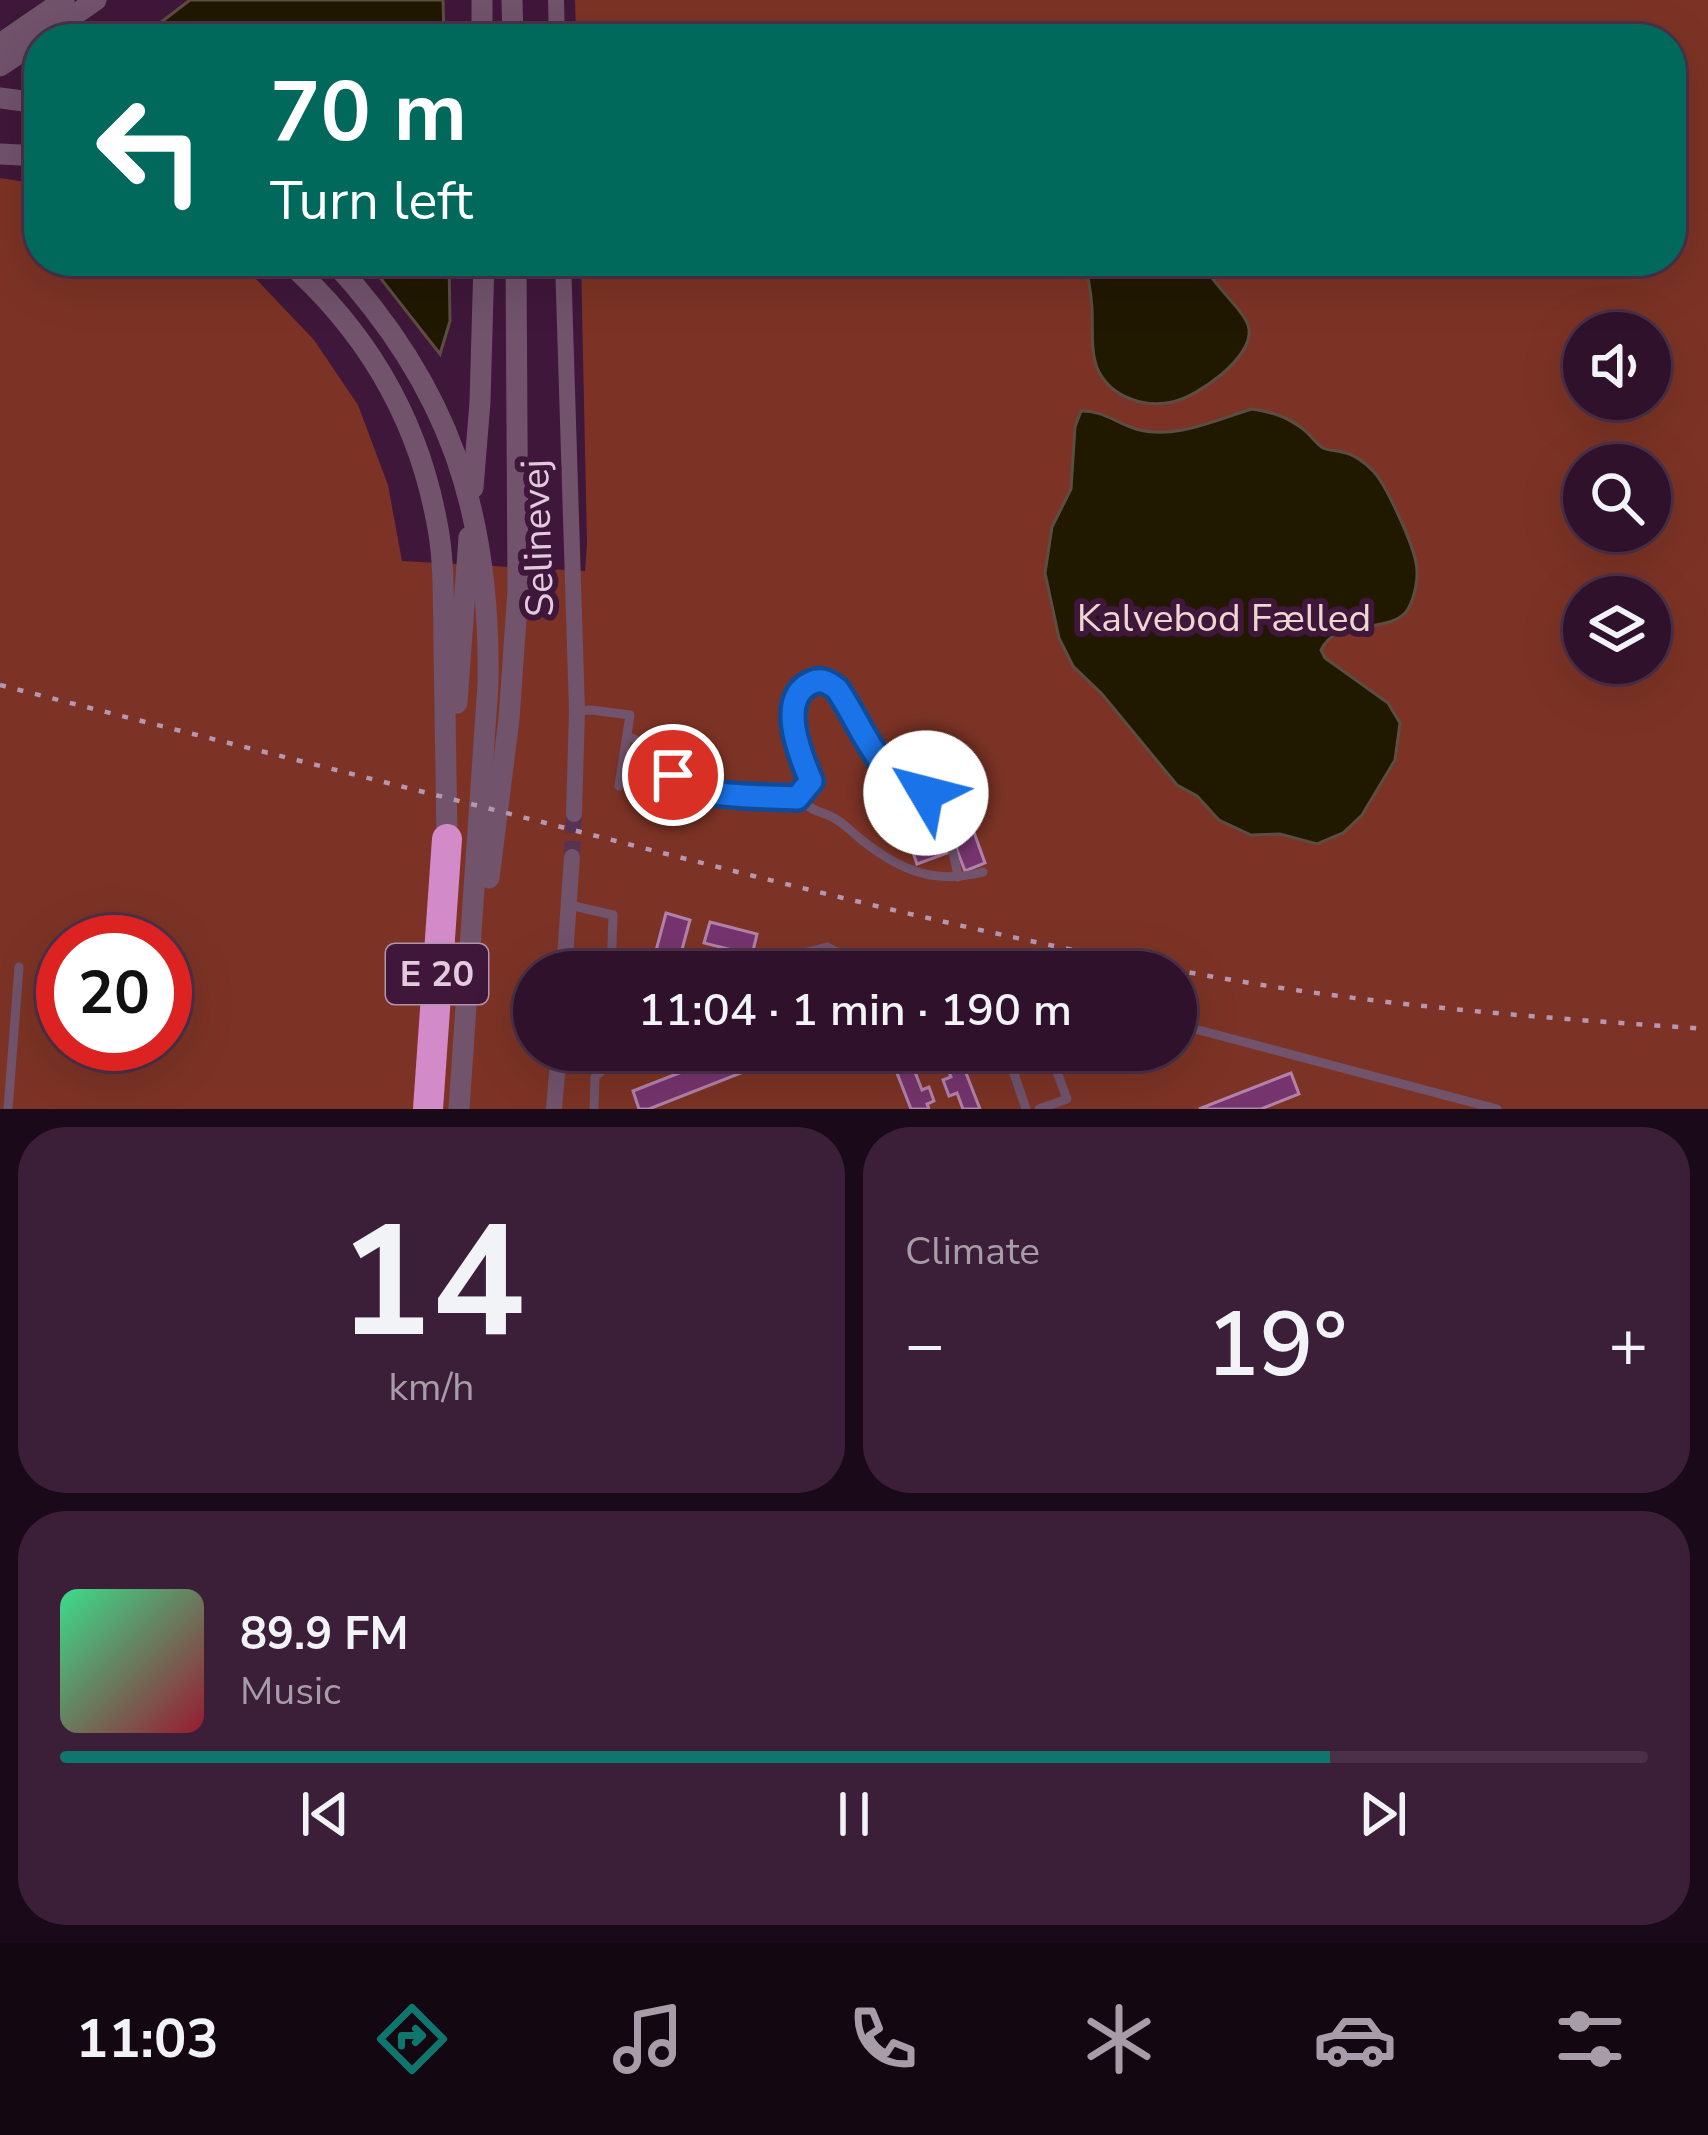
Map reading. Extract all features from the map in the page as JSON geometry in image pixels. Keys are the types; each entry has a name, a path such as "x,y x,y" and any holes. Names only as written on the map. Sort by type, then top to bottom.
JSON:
{"highway":[{"name":"E 20","path":"428,1109 447,838"}],"street":[{"path":"29,24 64,0"},
{"path":"62,24 96,0"},
{"path":"304,276 362,341 397,399 422,460 437,520 442,572 447,838"},
{"path":"347,276 412,362 446,429 472,506 486,591 485,749 459,1109"},
{"path":"447,838 480,402 484,276"},
{"path":"461,1075 500,800 514,654 519,556 516,276"},
{"name":"Selinevej","path":"563,276 577,712 574,814"},
{"path":"566,951 572,857"},
{"path":"554,1109 557,1071"}],"lane":[{"path":"797,798 811,781 797,746 794,704 811,683 827,682 837,689 885,766 926,793 954,853 958,877"},
{"path":"577,712 630,716 619,786"},
{"path":"628,737 644,741 673,775 692,787 797,798 813,810 837,817 858,838 907,871 958,877 983,872"},
{"path":"569,905 613,915 612,951"},
{"path":"8,1109 19,967"},
{"path":"1197,1030 1497,1109"},
{"path":"594,1109 595,1077 601,1071"},
{"path":"1013,1071 1026,1109"},
{"path":"1039,1109 1066,1099 1056,1071"}],"green space":[{"name":"Kalvebod Fælled","path":"575,0 1708,0 1708,1109 0,1109 0,178 24,182 24,276 251,276 257,280 314,340 358,405 388,485 402,561 585,571 581,276 1686,276 1686,24 576,24"}],"shaded area":[{"path":"190,0 443,0 444,24 159,24"},
{"path":"379,276 449,276 450,321 440,354"},
{"path":"1088,276 1210,276 1247,322 1248,340 1233,364 1183,399 1151,404 1131,399 1105,381 1096,365"},
{"path":"1252,409 1285,418 1323,448 1350,455 1370,468 1398,515 1417,568 1413,599 1401,617 1339,633 1321,650 1325,658 1388,703 1400,723 1395,760 1362,815 1343,833 1317,844 1280,834 1251,835 1219,820 1197,796 1177,785 1073,666 1059,638 1045,573 1052,527 1071,489 1075,427 1081,411 1136,429 1165,432"}],"building":[{"path":"931,742 944,781 954,777 985,863 965,871 926,762 916,766 910,750"},
{"path":"913,789 923,819 929,817 933,829 938,828 950,852 917,864 893,796"},
{"path":"666,913 690,920 682,951 656,951"},
{"path":"710,922 757,934 753,951 704,943"},
{"path":"684,1071 746,1071 649,1109 639,1109 633,1091"},
{"path":"896,1071 915,1071 922,1090 929,1087 934,1101 927,1104 929,1109 911,1109"},
{"path":"948,1071 965,1071 980,1109 963,1109 957,1093 949,1096 943,1080 951,1077"},
{"path":"1291,1073 1299,1094 1261,1109 1199,1109"}],"tunnel":[{"path":"572,857 574,814"}],"railway":[{"path":"0,685 828,894 1084,952 1369,1000 1708,1029"}],"route":[{"path":"673,775 712,792 797,798 811,781 797,746 794,704 803,689 818,681 837,689 885,766 926,793"}]}
